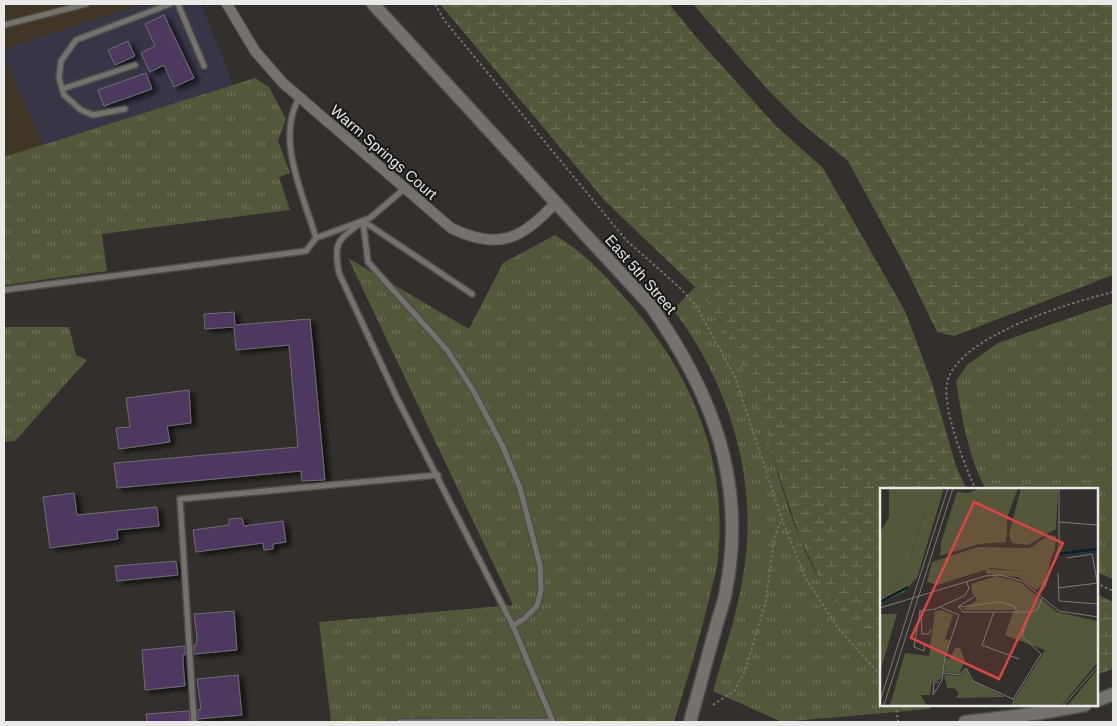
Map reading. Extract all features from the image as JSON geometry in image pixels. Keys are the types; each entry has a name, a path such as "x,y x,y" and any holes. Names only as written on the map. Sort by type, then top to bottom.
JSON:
{"main road":[{"name":"East 5th Street","path":"373,4 651,306 675,341 707,403 724,452 733,521 726,593 690,722"},
{"path":"1097,701 1113,694"},
{"path":"964,722 1042,713 1080,706"}],"street":[{"name":"Warm Springs Court","path":"227,4 255,51 272,72 299,98 451,228 462,234 486,240 509,238 528,229 555,203"}],"lane":[{"path":"4,25 86,4"},
{"path":"125,109 93,115 69,100 64,95 59,78 61,61 76,40 170,4"},
{"path":"178,4 204,66"},
{"path":"62,89 135,65"},
{"path":"299,98 294,106 289,131 290,148 316,238"},
{"path":"400,722 553,722 513,626 438,475 397,398 338,273 335,250 338,242 404,189"},
{"path":"4,290 300,252 310,248 316,238 363,221"},
{"path":"363,221 472,294"},
{"path":"363,221 368,262 447,350 473,390 503,447 520,488 540,565 541,590 537,606 525,618 513,626"},
{"path":"194,722 180,499 438,475"}],"path":[{"path":"434,4 444,20 478,58 626,240 680,288 695,304 735,377 782,519 805,577 838,628 880,675"},
{"path":"975,488 965,464 947,398 947,383 953,370 976,347 993,336 1046,313 1113,292"},
{"path":"713,705 735,690 745,671 766,601 774,538 782,519"},
{"path":"1097,583 1113,591"},
{"path":"896,706 898,722"}],"shaded area":[{"path":"4,4 143,4 4,49"},
{"path":"143,4 201,4 234,85 43,145 4,56 4,49"},
{"path":"4,56 43,145 4,157"}],"green space":[{"path":"440,4 669,4 776,126 823,168 905,311 932,383 956,466 966,488 880,488 880,657 852,628 822,584 800,539 745,372 721,321 695,287 605,201"},
{"path":"693,4 1113,4 1113,275 954,336 937,332 902,260 848,161 800,122 767,89"},
{"path":"255,78 269,87 286,119 278,141 290,173 279,177 290,210 102,234 107,271 4,285 4,157"},
{"path":"555,235 584,256 600,271 648,326 669,355 686,386 700,418 710,451 717,485 720,521 717,563 698,643 674,722 331,722 319,622 513,605 348,258 469,329 503,263"},
{"path":"695,287 720,320 734,346 756,400 790,512 807,556 834,603 880,657 880,706 929,706 930,709 782,722 713,691 732,627 743,578 748,529 746,495 742,462 734,429 723,397 709,366 673,310"},
{"path":"1113,303 1113,579 1097,572 1097,488 985,488 970,451 956,381 967,365 998,343"},
{"path":"4,327 69,327 76,355 87,360 15,441 4,442"},
{"path":"1097,594 1113,602 1113,669 1097,675"}],"building":[{"path":"164,15 194,78 174,87 164,65 150,72 141,53 155,46 145,24"},
{"path":"128,41 135,56 115,65 108,50"},
{"path":"146,73 152,89 104,106 98,90"},
{"path":"234,312 235,325 310,319 325,480 302,481 301,471 117,488 114,463 298,447 289,345 236,350 234,327 205,329 204,314"},
{"path":"189,390 191,423 167,426 170,442 119,449 116,428 130,427 126,398"},
{"path":"74,493 77,515 157,507 159,526 117,530 118,539 50,548 43,497"},
{"path":"242,518 244,526 283,521 286,542 273,544 273,549 264,550 263,543 196,552 193,530 229,525 229,519"},
{"path":"176,561 178,575 117,581 115,566"},
{"path":"234,611 237,650 194,654 194,645 196,645 197,637 194,614"},
{"path":"185,646 183,662 185,686 145,690 142,650"},
{"path":"238,675 242,715 198,719 198,710 201,709 197,679"},
{"path":"189,711 190,720 187,722 147,722 146,714"}]}
